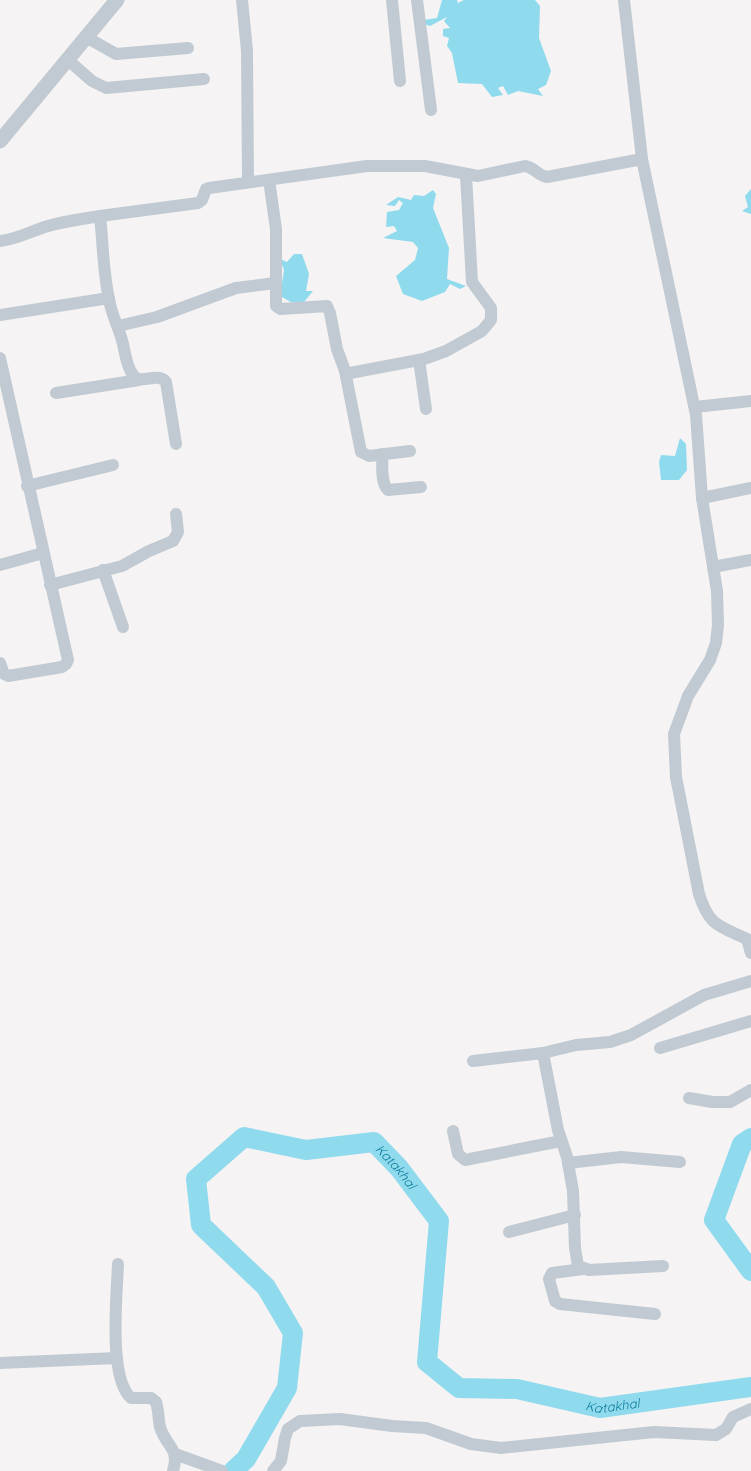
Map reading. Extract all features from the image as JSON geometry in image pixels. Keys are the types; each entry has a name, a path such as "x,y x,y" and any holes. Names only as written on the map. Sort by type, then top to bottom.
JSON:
{"street":[{"path":"0,141 68,60 92,41 117,0"},
{"path":"242,0 247,50 248,181"},
{"path":"392,0 400,81"},
{"path":"417,0 431,110"},
{"path":"624,0 642,159 694,407 702,498 717,592 717,634 710,660 688,696 674,734 676,777 699,894 704,910 714,924 747,939 751,954"},
{"path":"92,41 110,51 124,54 188,48"},
{"path":"68,60 92,81 106,88 204,79"},
{"path":"0,241 20,238 46,226 60,223 198,203 202,200 206,189 248,181 269,180 343,168 367,166 425,166 466,175 478,176 494,174 525,166 530,167 538,176 547,177 642,159"},
{"path":"345,371 350,372 419,360 452,348 482,331 491,320 491,308 472,282 466,175"},
{"path":"269,180 276,229 276,306 281,309 327,306 329,309 337,349 345,371 358,446 361,452 369,456 410,451"},
{"path":"100,216 108,298 118,326 129,368 133,376 139,380"},
{"path":"118,326 157,317 236,288 275,283"},
{"path":"0,315 108,298"},
{"path":"0,358 18,436 27,486 66,650 66,664 62,667 8,676 4,674 0,663"},
{"path":"419,360 426,409"},
{"path":"56,393 158,377 163,378 166,382 176,444"},
{"path":"694,407 751,401"},
{"path":"382,454 383,479 385,487 388,490 421,488"},
{"path":"27,486 113,465"},
{"path":"702,498 751,488"},
{"path":"50,585 129,563 149,551 173,541 178,532 176,514"},
{"path":"0,565 43,553"},
{"path":"713,567 751,560"},
{"path":"103,570 123,627"},
{"path":"473,1061 543,1053 576,1045 610,1042 631,1035 704,995 751,982"},
{"path":"660,1048 751,1021"},
{"path":"543,1053 561,1141 568,1162 575,1215 576,1260 578,1266 583,1269"},
{"path":"689,1098 712,1102 730,1102 751,1090"},
{"path":"453,1132 458,1154 461,1159 465,1160 561,1141"},
{"path":"568,1162 622,1157 680,1162"},
{"path":"509,1232 575,1215"},
{"path":"118,1264 117,1358 121,1383 125,1392 131,1398 151,1398 156,1402 160,1426 175,1454 176,1461 173,1471"},
{"path":"655,1314 560,1304 555,1301 549,1278 552,1273 583,1269 589,1270 663,1266"},
{"path":"0,1363 117,1358"},
{"path":"273,1471 281,1461 288,1430 300,1421 340,1419 392,1426 426,1428 464,1442 490,1448 501,1448 654,1432 716,1435 726,1429 733,1417 751,1409"},
{"path":"175,1454 196,1460 222,1471"}],"water":[{"path":"442,0 457,0 458,3 464,0 535,0 540,6 539,38 551,71 546,85 538,89 543,96 518,91 508,95 503,86 498,88 503,95 492,97 482,84 458,83 452,53 447,46 449,38 443,36 443,29 450,28 444,21 447,17 430,26 416,21 437,18"},
{"path":"751,189 751,214 742,211 748,207 745,196"},
{"path":"433,190 436,194 433,208 449,248 447,279 466,286 460,289 450,284 445,292 422,301 403,294 396,276 415,260 418,248 413,242 383,238 397,231 394,226 386,227 387,212 399,210 403,203 399,200 395,206 386,205 398,197 411,200 414,195 424,196"},
{"path":"294,254 302,254 309,274 306,291 313,291 304,302 291,302 280,296 284,270 280,259 287,262"},
{"path":"680,438 686,444 687,470 679,480 661,480 659,462 661,455 675,456"}],"waterway":[{"name":"Katakhal","path":"233,1471 246,1459 287,1388 293,1333 266,1287 201,1225 196,1179 244,1137 306,1150 374,1142 399,1168 439,1221 427,1362 459,1388 517,1389 600,1408 751,1387"},
{"name":"Katakhal","path":"751,1138 742,1144 714,1220 751,1271"}]}
